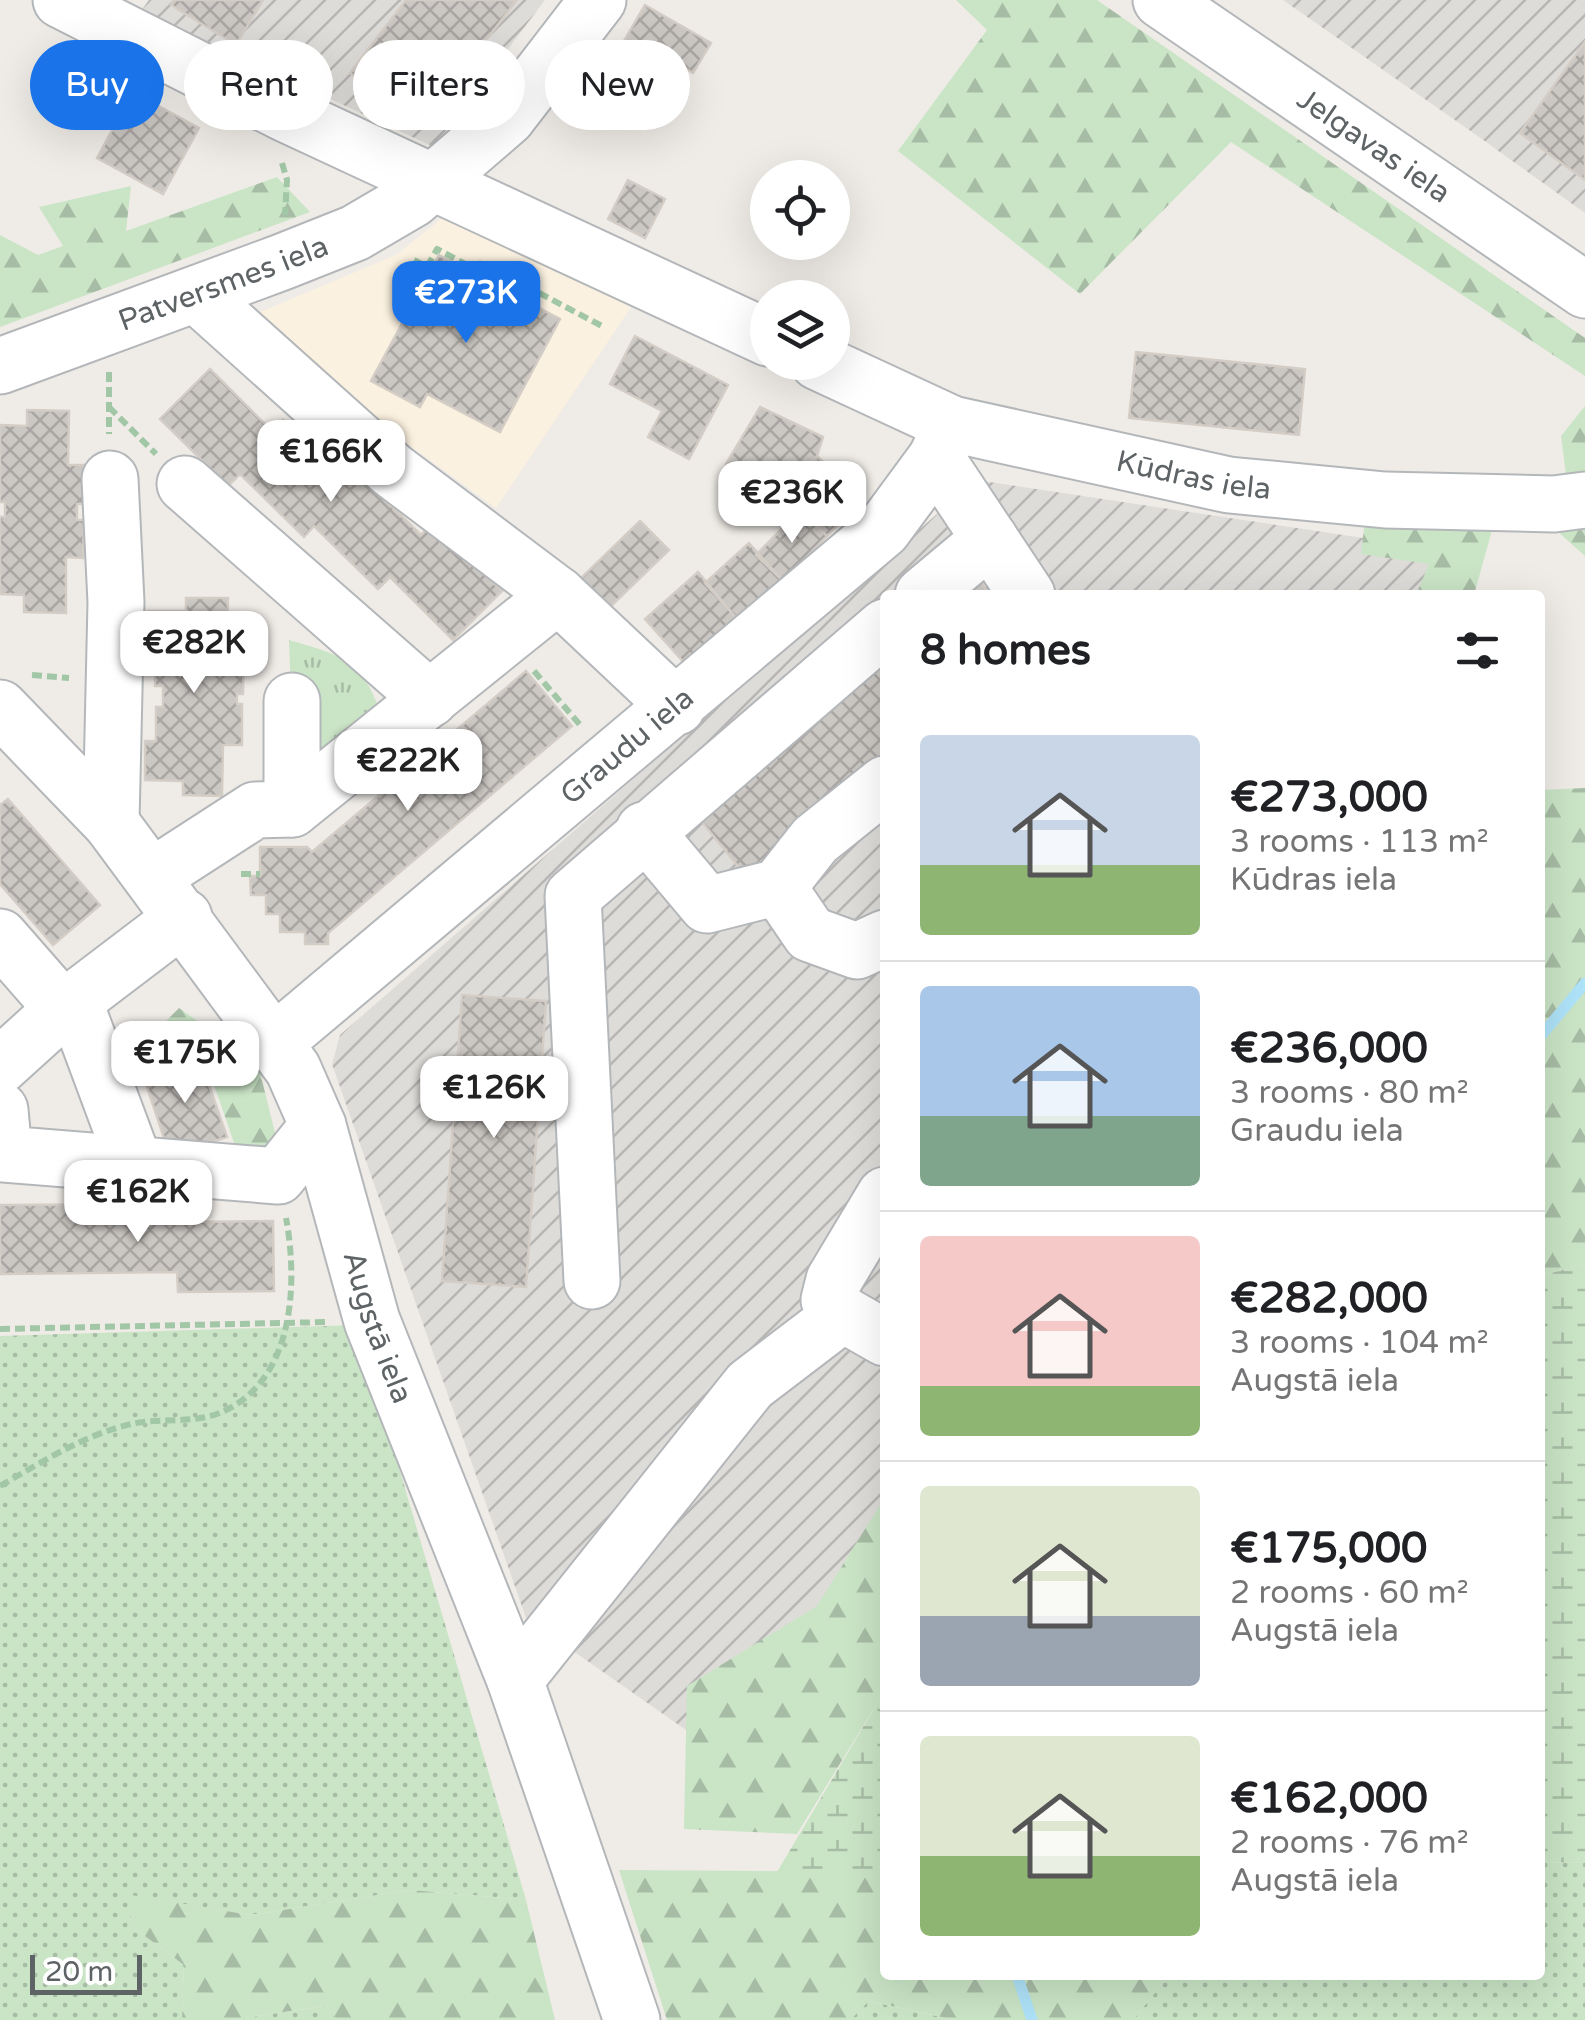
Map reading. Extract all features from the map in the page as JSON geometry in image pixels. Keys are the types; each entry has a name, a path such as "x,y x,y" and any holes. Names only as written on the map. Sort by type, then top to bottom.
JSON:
{"street":[{"path":"61,0 184,62"},
{"name":"Patversmes iela","path":"0,366 355,233 438,180 507,118 598,0"},
{"name":"Jelgavas iela","path":"1161,0 1585,290"},
{"path":"325,130 750,329"},
{"path":"197,295 392,470 558,595 677,707"},
{"name":"Kūdras iela","path":"847,380 944,441 1229,486 1384,500 1554,504 1585,500"},
{"path":"944,441 990,539 1024,590"},
{"name":"Graudu iela","path":"275,1042 883,530 944,441"},
{"path":"110,479 115,682 112,823"},
{"path":"185,484 430,699"},
{"path":"929,590 990,539"},
{"path":"0,1066 68,1005 255,810 292,809 558,595"},
{"path":"592,1281 573,896 644,830 880,631"},
{"path":"292,701 292,809"},
{"name":"Augstā iela","path":"13,723 112,823 294,1068 318,1126 372,1321 515,1680 632,2020"},
{"path":"644,830 707,905 778,887 815,840 880,788"},
{"path":"778,887 810,934 857,951 880,940"},
{"path":"0,937 68,1005 135,1164"},
{"path":"0,1110 4,1154 278,1176 318,1126"},
{"path":"515,1680 750,1385 864,1326 829,1300 834,1280 880,1203"}],"path":[{"path":"282,262 288,200 282,166 283,130"},
{"path":"414,260 427,266 437,248 471,266 482,264 602,326"},
{"path":"109,379 109,420"},
{"path":"109,407 185,484"},
{"path":"505,638 578,722"},
{"path":"13,723 115,682"},
{"path":"0,1486 83,1440 132,1424 212,1416 242,1402 270,1375 286,1323 294,1264 278,1176"},
{"path":"0,1328 372,1321"}],"shaded area":[{"path":"149,0 545,0 515,40 353,40 353,109 333,100 333,40 203,40 141,11"},
{"path":"1283,0 1585,0 1585,213 1472,132"},
{"path":"397,130 447,130 434,147"},
{"path":"449,213 631,307 496,508 366,414 251,316 396,255"},
{"path":"976,480 1443,550 1426,590 880,590 880,1531 736,1765 526,1618 332,1064 340,1035"}],"green space":[{"path":"956,0 1097,0 1585,338 1585,376 1231,142 1080,294 898,151 987,30"},
{"path":"277,177 310,212 0,327 0,235 38,255 63,246 39,207 131,186 126,231"},
{"path":"1585,406 1585,478 1567,482 1561,436"},
{"path":"1585,515 1585,556 1547,522"},
{"path":"1365,521 1492,530 1475,590 1418,590 1429,564 1361,554"},
{"path":"289,640 348,662 374,696 381,714 337,752 316,747 291,694"},
{"path":"1585,788 1585,1264 1545,1275 1545,790"},
{"path":"179,1008 258,1064 278,1145 242,1166 202,1050 171,1052 156,1031"},
{"path":"1585,1264 1585,1862 1545,1863 1545,1275"},
{"path":"357,1325 526,1900 411,1890 250,1915 132,1896 130,1925 184,1965 182,2020 0,2020 0,1336"},
{"path":"880,1505 880,1698 797,1834 684,1829 687,1686 817,1606"},
{"path":"880,1698 880,1872 777,1872"},
{"path":"1585,1862 1585,2020 1133,2020 1165,1980 1545,1980 1545,1863"},
{"path":"619,1870 880,1872 880,1980 1165,1980 1133,2020 955,2020 869,2001 850,2020 667,2020"},
{"path":"411,1890 526,1900 555,2020 338,2020 323,2006 231,2020 182,2020 184,1965 130,1925 131,1895 250,1915"},
{"path":"868,2001 955,2020 850,2020"},
{"path":"324,2006 338,2020 231,2020"}],"building":[{"path":"175,0 263,0 239,40 228,40 171,5"},
{"path":"406,0 517,0 486,40 375,40"},
{"path":"645,5 711,43 693,73 690,40 625,40"},
{"path":"1585,42 1585,180 1520,133"},
{"path":"164,109 184,120 184,130 198,130 163,194 97,158 112,130 164,130"},
{"path":"628,180 665,199 645,238 608,219"},
{"path":"439,255 560,319 500,432 427,394 420,407 371,381"},
{"path":"635,336 728,385 689,459 648,437 662,411 610,384"},
{"path":"1136,352 1305,369 1299,435 1129,418"},
{"path":"210,369 272,431 283,420 345,482 356,471 421,535 433,522 502,591 453,640 390,577 378,589 314,526 304,537 240,474 228,486 160,419"},
{"path":"760,407 823,437 817,456 782,493 726,464"},
{"path":"27,410 69,411 68,465 84,465 84,504 77,504 77,520 84,520 83,558 66,557 66,613 24,612 24,595 0,594 0,517 5,517 5,502 0,502 0,425 27,426"},
{"path":"817,456 862,499 827,536 782,493"},
{"path":"800,510 827,536 783,581 756,555"},
{"path":"640,521 669,550 606,611 578,581"},
{"path":"749,543 783,581 739,621 705,583"},
{"path":"698,572 739,621 687,666 645,619"},
{"path":"975,575 986,590 958,590"},
{"path":"186,598 228,598 227,651 244,651 243,694 237,694 237,704 242,704 242,745 223,745 222,796 183,795 183,781 145,780 145,741 156,741 156,707 163,707 163,686 155,686 156,652 147,652 148,611 186,611"},
{"path":"880,655 880,762 745,875 694,812"},
{"path":"526,671 572,726 328,933 328,944 305,944 305,932 280,932 280,914 266,914 266,895 251,895 250,876 260,876 260,847 307,847 312,852"},
{"path":"8,799 100,905 53,945 0,884 0,805"},
{"path":"462,995 546,1001 526,1287 442,1281"},
{"path":"199,1056 227,1137 170,1156 143,1075"},
{"path":"184,1204 185,1222 273,1221 274,1291 178,1292 177,1272 0,1274 0,1205"}],"waterway":[{"path":"1545,1031 1585,983"},
{"path":"1019,1980 1032,2020"}]}
